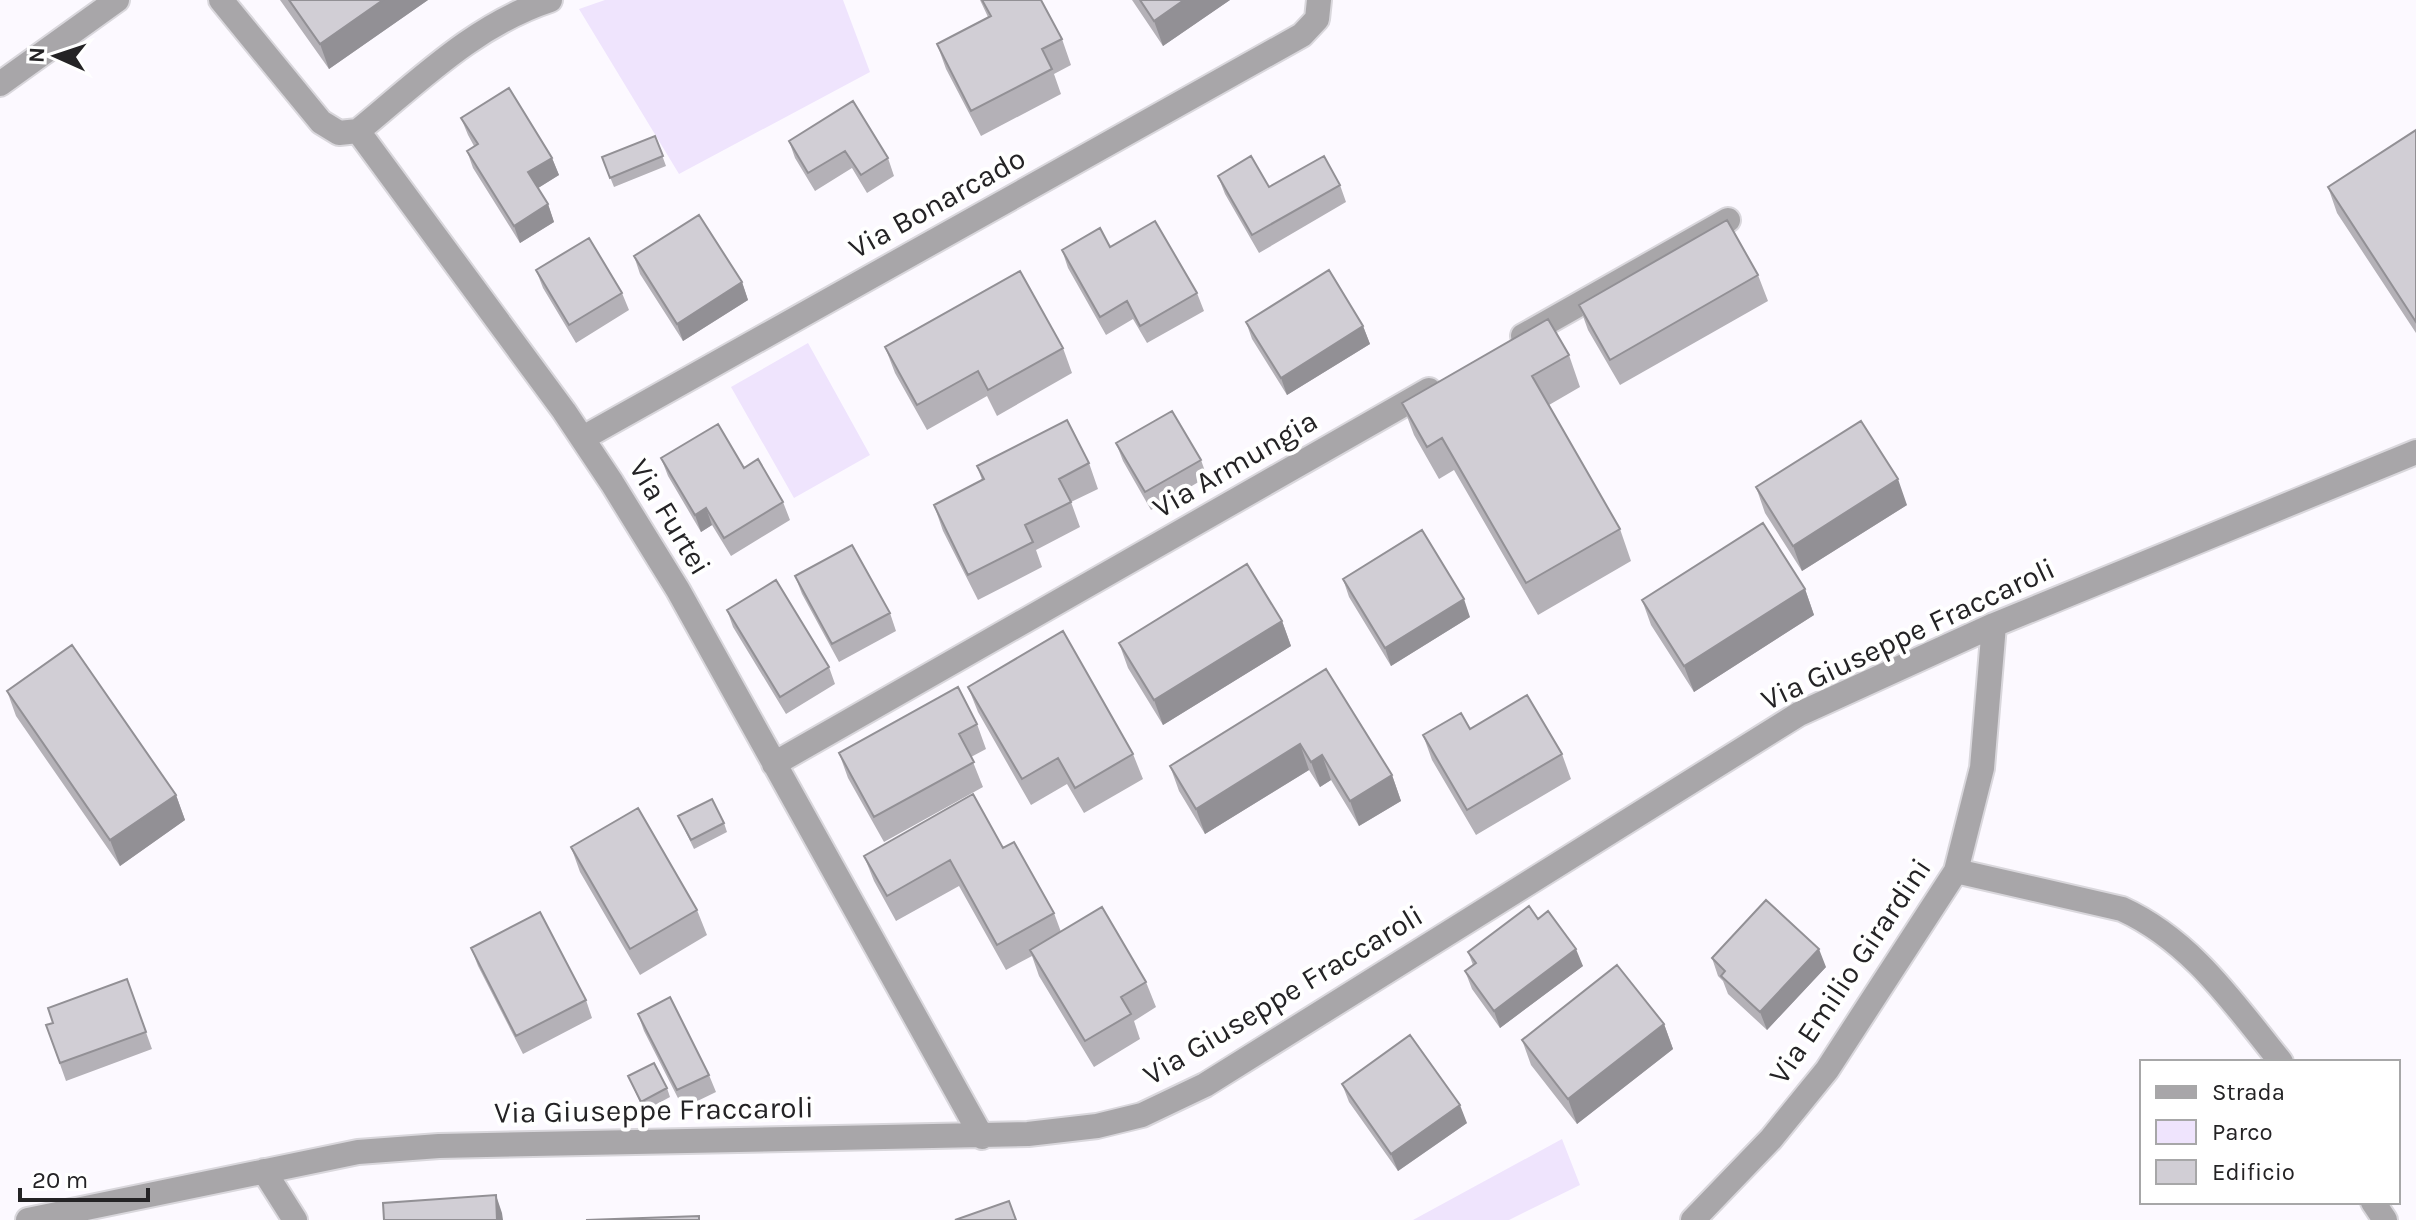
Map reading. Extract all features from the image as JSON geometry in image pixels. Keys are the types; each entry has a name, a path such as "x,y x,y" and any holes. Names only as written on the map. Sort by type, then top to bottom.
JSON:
{"street":[{"path":"0,84 117,0"},
{"path":"221,0 321,122 339,133 358,131 474,35 517,12 550,0"},
{"name":"Via Bonarcado","path":"583,438 1302,35 1318,9"},
{"name":"Via Furtei","path":"358,131 583,438 678,590 982,1137"},
{"path":"1507,346 1728,220"},
{"name":"Via Armungia","path":"774,764 1451,377"},
{"name":"Via Giuseppe Fraccaroli","path":"28,1220 358,1152 413,1147 982,1137 1097,1126 1142,1115 1182,1098 1799,714 1994,625 2416,452"},
{"name":"Via Emilio Girardini","path":"1693,1220 1771,1139 1827,1070 1956,871 1982,768 1994,625"},
{"path":"1956,871 2122,909 2144,919 2195,958 2279,1060"},
{"path":"264,1171 295,1220"}],"green space":[{"path":"605,0 843,0 870,72 679,174 579,9"},
{"path":"808,343 870,455 794,498 731,387"},
{"path":"1562,1139 1580,1185 1509,1220 1413,1220"}],"building":[{"path":"289,0 383,0 320,44"},
{"path":"982,0 1041,0 1062,39 1042,49 1052,69 971,111 937,44 991,16"},
{"path":"1140,0 1184,0 1154,21"},
{"path":"509,88 552,158 528,172 548,204 514,226 467,151 478,144 461,118"},
{"path":"853,101 888,158 861,175 845,151 808,173 789,141"},
{"path":"2416,130 2416,322 2328,187"},
{"path":"655,136 663,156 610,178 602,157"},
{"path":"1251,156 1269,187 1324,156 1340,185 1252,235 1218,176"},
{"path":"699,215 742,282 677,324 634,256"},
{"path":"1727,220 1758,275 1610,360 1579,305"},
{"path":"1155,221 1197,293 1140,326 1127,301 1100,317 1062,250 1100,228 1110,247"},
{"path":"589,238 622,293 569,325 536,270"},
{"path":"1329,270 1363,326 1281,378 1246,322"},
{"path":"1020,271 1063,348 988,390 978,371 917,405 885,347"},
{"path":"1548,319 1569,355 1532,376 1620,529 1526,583 1442,438 1427,447 1402,403"},
{"path":"1172,411 1201,460 1145,492 1116,443"},
{"path":"1067,420 1089,463 1059,479 1071,502 1025,525 1033,542 968,575 934,505 984,479 977,466"},
{"path":"1861,421 1898,479 1793,546 1756,487"},
{"path":"718,424 744,468 758,459 783,502 724,538 706,508 695,515 661,458"},
{"path":"1763,523 1805,589 1684,666 1642,600"},
{"path":"1422,530 1464,599 1385,648 1343,579"},
{"path":"852,545 890,613 832,644 795,576"},
{"path":"1247,564 1282,621 1154,700 1119,643"},
{"path":"776,580 829,667 780,697 727,610"},
{"path":"1063,631 1133,754 1075,788 1058,758 1022,779 968,687"},
{"path":"72,645 176,795 110,840 7,691"},
{"path":"1326,669 1392,775 1350,801 1322,755 1311,762 1300,744 1196,809 1170,766"},
{"path":"958,687 977,724 959,734 974,762 874,817 839,753"},
{"path":"1527,695 1562,754 1467,810 1423,735 1461,713 1470,729"},
{"path":"973,794 1003,848 1014,842 1054,913 997,945 950,860 887,896 864,856"},
{"path":"712,799 724,823 691,840 678,816"},
{"path":"638,808 697,910 630,949 571,847"},
{"path":"1766,900 1819,949 1760,1012 1721,976 1725,971 1712,958"},
{"path":"1529,906 1538,919 1548,911 1576,949 1494,1011 1465,971 1476,963 1468,952"},
{"path":"1102,907 1146,982 1121,997 1131,1014 1085,1041 1030,950"},
{"path":"540,912 586,1000 516,1036 471,948"},
{"path":"1617,965 1664,1024 1568,1099 1522,1040"},
{"path":"127,979 146,1032 60,1063 46,1025 53,1023 48,1008"},
{"path":"670,997 709,1075 677,1090 638,1014"},
{"path":"1410,1035 1460,1105 1391,1154 1342,1084"},
{"path":"654,1063 667,1088 641,1102 628,1076"},
{"path":"496,1195 497,1220 384,1220 383,1203"},
{"path":"1009,1201 1016,1220 955,1220"},
{"path":"699,1216 699,1220 586,1220"}]}
